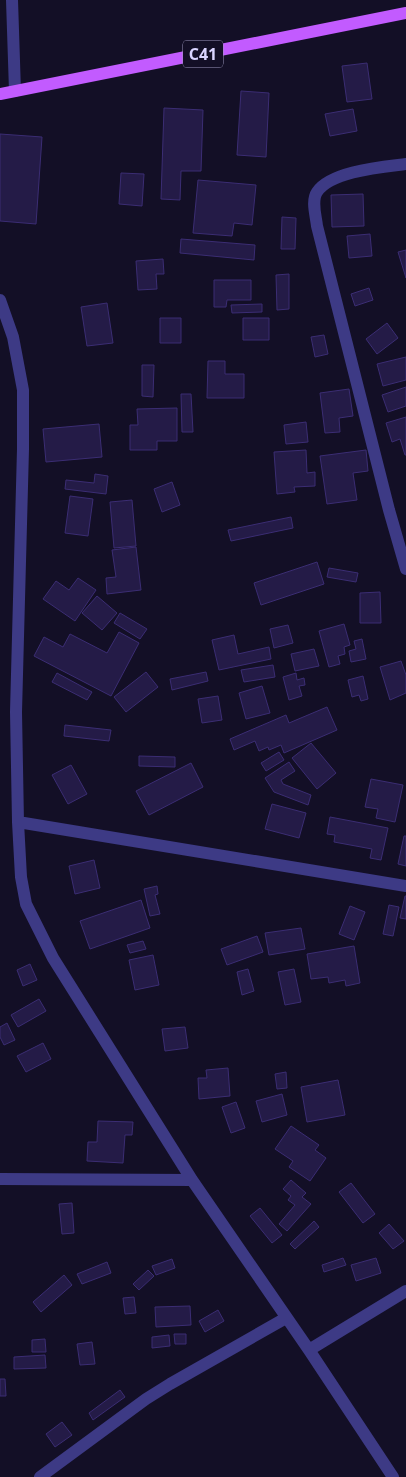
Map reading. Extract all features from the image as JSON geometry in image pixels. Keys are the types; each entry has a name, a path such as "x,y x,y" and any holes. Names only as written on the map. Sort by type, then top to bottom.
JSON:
{"main road":[{"name":"C41","path":"0,94 406,13"}],"street":[{"path":"12,0 15,91"},
{"path":"406,164 356,172 329,182 317,192 314,204 319,236 406,569"},
{"path":"0,300 13,337 23,390 16,712 18,822 21,877 26,904 53,958 192,1180 309,1350 393,1477"},
{"path":"18,822 406,886"},
{"path":"0,1178 192,1180"},
{"path":"309,1350 406,1291"},
{"path":"40,1477 146,1399 286,1318"}],"building":[{"path":"367,63 372,99 347,102 342,66"},
{"path":"241,91 269,93 266,157 237,155"},
{"path":"164,108 203,110 201,171 181,171 180,200 161,199"},
{"path":"353,109 357,131 330,136 325,114"},
{"path":"0,134 42,137 36,224 0,221"},
{"path":"121,173 144,174 142,206 119,204"},
{"path":"198,180 256,185 252,225 234,223 232,236 193,233"},
{"path":"363,194 364,226 332,227 331,195"},
{"path":"282,217 296,218 295,249 281,249"},
{"path":"370,234 372,256 349,258 347,236"},
{"path":"181,239 255,245 254,260 180,253"},
{"path":"406,250 406,278 398,252"},
{"path":"163,259 164,274 156,274 157,289 138,290 136,261"},
{"path":"289,274 289,309 277,310 276,275"},
{"path":"214,280 251,280 251,300 227,300 226,307 214,307"},
{"path":"369,288 373,300 355,306 351,294"},
{"path":"107,303 113,343 87,346 81,307"},
{"path":"262,304 262,312 232,313 231,305"},
{"path":"160,318 181,318 181,343 160,343"},
{"path":"243,318 269,318 269,340 243,340"},
{"path":"387,323 398,338 377,354 366,339"},
{"path":"324,335 328,354 315,357 311,337"},
{"path":"406,357 406,380 383,386 377,364"},
{"path":"208,361 225,361 225,374 244,374 244,398 207,398"},
{"path":"142,365 154,365 153,397 142,396"},
{"path":"406,387 406,406 388,412 382,395"},
{"path":"349,389 353,416 339,418 340,432 325,433 320,393"},
{"path":"181,394 191,394 193,432 182,432"},
{"path":"177,408 177,441 157,441 157,450 130,450 130,425 138,425 137,409"},
{"path":"406,417 405,455 400,439 392,442 386,423"},
{"path":"306,422 308,442 286,444 284,425"},
{"path":"99,424 102,457 46,462 43,429"},
{"path":"306,450 307,473 315,472 315,486 294,487 295,492 277,494 274,452"},
{"path":"366,450 368,471 353,473 357,500 327,504 320,456"},
{"path":"95,474 108,476 106,494 65,489 66,480 94,483"},
{"path":"172,482 180,505 162,512 154,489"},
{"path":"70,496 93,499 88,536 65,533"},
{"path":"132,500 136,546 114,548 110,502"},
{"path":"291,517 293,528 231,541 228,530"},
{"path":"136,547 141,590 107,594 106,578 116,577 112,550"},
{"path":"317,562 324,584 261,605 254,583"},
{"path":"329,568 358,573 356,582 327,577"},
{"path":"78,578 96,590 75,621 43,599 56,581 69,590"},
{"path":"380,592 381,623 360,623 360,593"},
{"path":"97,596 117,613 102,630 82,613"},
{"path":"120,613 147,629 140,639 114,623"},
{"path":"344,624 350,645 344,647 345,654 338,656 340,664 329,667 319,631"},
{"path":"288,625 293,643 274,648 270,629"},
{"path":"119,632 139,643 111,696 34,656 44,637 63,647 70,634 107,653"},
{"path":"234,635 238,654 269,647 271,659 219,670 212,640"},
{"path":"362,639 366,659 351,662 349,651 356,649 354,641"},
{"path":"314,649 319,666 295,671 291,654"},
{"path":"401,661 406,675 406,693 390,700 380,667"},
{"path":"273,665 275,677 244,682 241,670"},
{"path":"146,672 158,687 126,712 114,697"},
{"path":"206,672 208,681 172,690 170,679"},
{"path":"57,673 92,692 87,700 52,682"},
{"path":"296,673 297,680 304,678 305,685 299,686 302,696 289,700 283,677"},
{"path":"363,676 368,699 361,701 359,695 352,697 348,680"},
{"path":"262,686 270,713 246,719 239,693"},
{"path":"218,696 222,720 202,723 198,699"},
{"path":"327,707 337,730 284,753 281,745 269,750 268,747 259,751 255,741 234,750 230,739 286,715 289,723"},
{"path":"65,725 111,730 109,741 64,736"},
{"path":"311,743 336,773 317,789 292,758"},
{"path":"279,752 284,760 266,771 261,763"},
{"path":"139,756 175,757 175,767 139,766"},
{"path":"289,762 295,771 281,780 283,784 311,795 308,805 274,792 265,778"},
{"path":"191,763 203,787 149,815 136,791"},
{"path":"71,765 87,794 68,804 52,775"},
{"path":"371,779 403,785 395,822 376,818 378,809 365,807"},
{"path":"272,804 306,813 299,838 265,829"},
{"path":"330,817 388,828 381,860 370,858 372,849 334,842 335,835 327,834"},
{"path":"404,836 406,836 406,866 398,864"},
{"path":"94,860 100,888 75,894 69,866"},
{"path":"157,886 158,894 155,895 160,914 150,916 144,889"},
{"path":"406,896 406,919 400,918"},
{"path":"141,900 150,928 90,949 80,921"},
{"path":"389,905 399,907 393,936 383,934"},
{"path":"350,906 365,912 354,940 339,934"},
{"path":"301,928 305,949 269,955 265,933"},
{"path":"257,936 263,952 227,965 221,949"},
{"path":"143,941 146,949 130,953 127,945"},
{"path":"354,946 360,983 346,986 345,980 329,983 328,977 311,979 307,954"},
{"path":"153,955 159,985 135,990 129,960"},
{"path":"30,964 37,980 23,986 17,970"},
{"path":"248,969 254,991 242,995 237,972"},
{"path":"294,969 301,1002 285,1005 278,972"},
{"path":"39,999 46,1011 18,1027 11,1015"},
{"path":"7,1023 15,1040 4,1045 0,1037 0,1027"},
{"path":"185,1027 188,1048 165,1051 162,1029"},
{"path":"43,1043 51,1059 26,1072 17,1056"},
{"path":"228,1068 230,1096 199,1099 198,1078 207,1078 206,1070"},
{"path":"286,1072 287,1088 277,1089 275,1074"},
{"path":"338,1080 345,1115 307,1122 301,1087"},
{"path":"282,1094 287,1115 262,1122 256,1101"},
{"path":"236,1102 245,1128 231,1133 222,1107"},
{"path":"98,1121 133,1122 132,1135 125,1135 123,1163 87,1161 88,1142 97,1142"},
{"path":"291,1126 319,1145 315,1150 326,1158 310,1181 289,1167 293,1161 275,1149"},
{"path":"291,1180 306,1193 302,1197 311,1204 287,1231 279,1224 295,1205 288,1200 291,1196 283,1189"},
{"path":"351,1183 375,1214 363,1223 339,1192"},
{"path":"72,1203 74,1233 62,1234 59,1204"},
{"path":"260,1208 282,1235 272,1243 250,1216"},
{"path":"314,1221 319,1227 295,1249 290,1244"},
{"path":"389,1224 404,1241 393,1249 379,1233"},
{"path":"343,1258 346,1265 324,1272 322,1265"},
{"path":"376,1258 381,1273 356,1281 351,1265"},
{"path":"172,1259 175,1268 156,1275 152,1266"},
{"path":"107,1262 111,1273 82,1284 77,1274"},
{"path":"148,1270 154,1276 139,1290 133,1284"},
{"path":"64,1275 72,1285 41,1312 33,1302"},
{"path":"134,1297 136,1313 125,1314 123,1298"},
{"path":"190,1306 191,1325 156,1327 155,1307"},
{"path":"218,1310 224,1321 205,1332 199,1321"},
{"path":"174,1334 186,1334 186,1344 175,1344"},
{"path":"169,1335 170,1346 152,1348 152,1337"},
{"path":"45,1339 46,1352 32,1352 32,1340"},
{"path":"92,1342 95,1364 80,1365 77,1344"},
{"path":"45,1355 46,1368 14,1369 14,1357"},
{"path":"0,1379 5,1379 6,1396 0,1396"},
{"path":"120,1390 125,1397 93,1420 89,1413"},
{"path":"62,1422 72,1435 55,1447 46,1434"}]}
